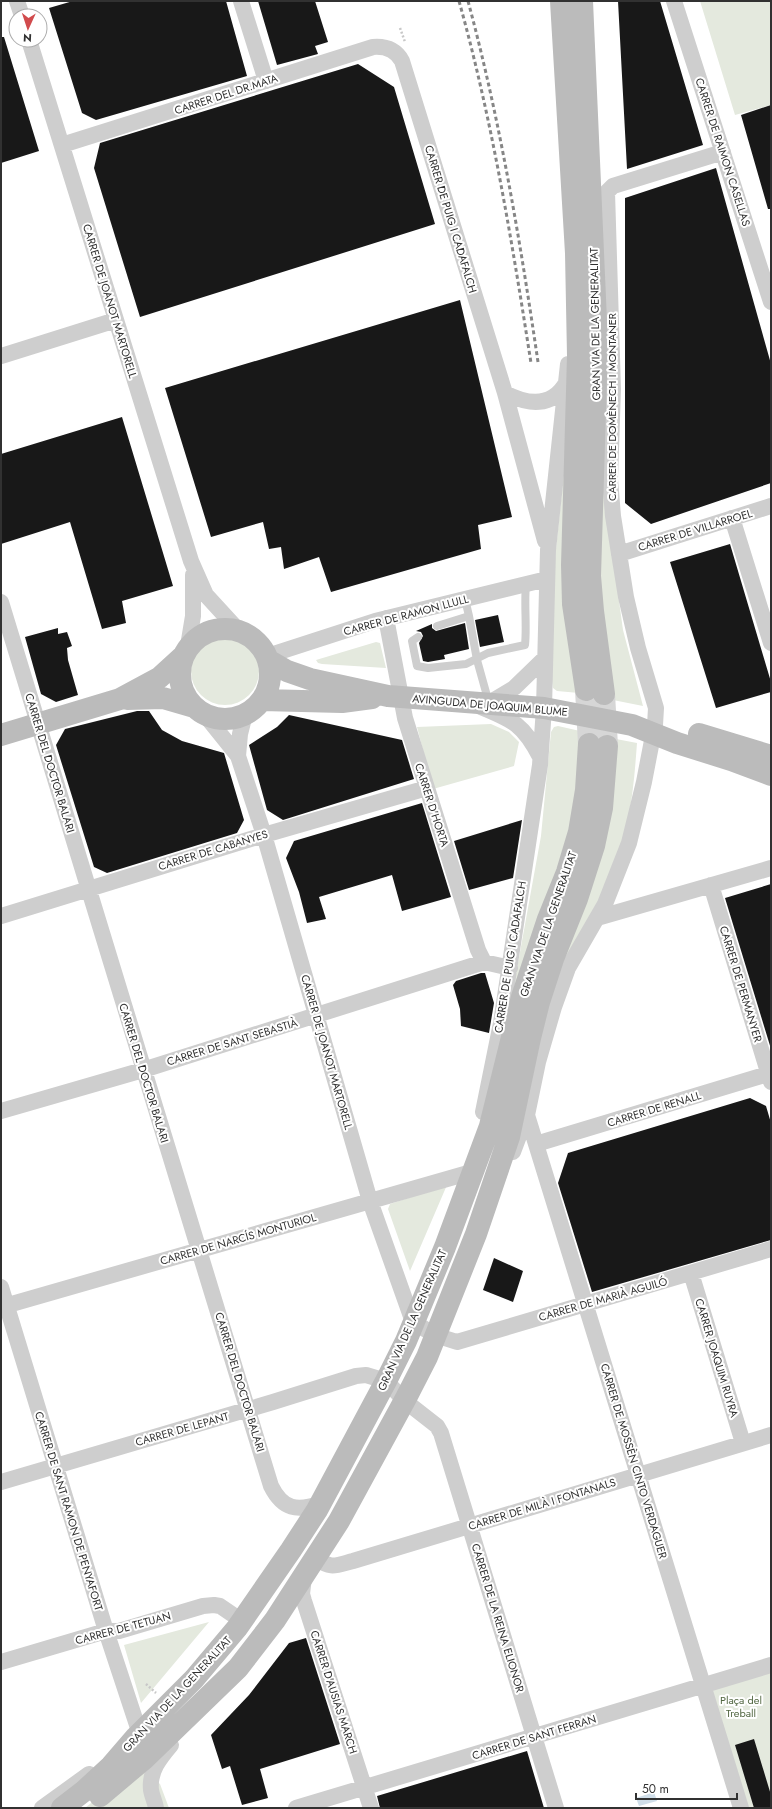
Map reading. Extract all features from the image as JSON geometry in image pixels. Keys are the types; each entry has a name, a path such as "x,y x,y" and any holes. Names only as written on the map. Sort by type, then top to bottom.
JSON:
{"street":[{"path":"241,1 266,81"},
{"name":"GRAN VIA DE LA GENERALITAT","path":"561,1 572,192 578,356 572,565 573,604 595,692 590,570 597,344 590,153 582,1"},
{"path":"586,74 591,1"},
{"name":"CARRER DE RAIMON CASELLAS","path":"674,1 723,152 767,279 771,302"},
{"name":"CARRER DEL DR.MATA","path":"62,146 373,47 382,46 390,49"},
{"name":"CARRER DE JOANOT MARTORELL","path":"31,48 191,562 206,595 239,631"},
{"name":"CARRER DE PUIG I CADAFALCH","path":"390,49 398,54 402,61 505,393 548,550"},
{"path":"607,192 613,186 723,152"},
{"name":"CARRER DE DOMÈNECH I MONTANER","path":"492,1186 512,1154 527,1115 538,1062 554,1007 568,968 597,918 611,890 629,843 644,782 649,728 656,708 638,648 618,554 613,516 610,479 613,389 607,192 590,153"},
{"name":"CARRER DE PUIG I CADAFALCH","path":"477,1164 483,1115 510,968 540,757 544,708 548,550 567,381 572,192"},
{"path":"1,356 116,320"},
{"path":"505,393 525,402 545,401 553,399 561,392 567,381"},
{"name":"CARRER DE VILLARROEL","path":"618,554 771,506"},
{"path":"732,518 771,643"},
{"name":"CARRER DE JOANOT MARTORELL","path":"185,651 192,628 194,601 194,581 191,562"},
{"name":"CARRER DE RAMON LLULL","path":"267,658 386,618 547,579"},
{"name":"CARRER DEL DOCTOR BALARI","path":"1,602 271,1486 276,1497 294,1508 303,1509 320,1504"},
{"name":"CARRER D'HORTA","path":"386,618 395,696 405,718 481,956"},
{"path":"1,735 120,699 159,678 199,638 213,631 239,631 254,640 267,658 287,671 310,680 395,696"},
{"path":"185,651 180,674 182,690 199,711"},
{"path":"120,699 162,698 199,711 231,718 245,714 262,700 269,682 267,658"},
{"path":"478,703 514,688 545,658"},
{"path":"262,700 342,702 395,696"},
{"name":"AVINGUDA DE JOAQUIM BLUME","path":"395,696 544,708 649,728 768,768"},
{"path":"478,703 512,721 525,731 540,757"},
{"name":"CARRER DE JOANOT MARTORELL","path":"199,711 238,756 264,835 370,1201 413,1322"},
{"name":"CARRER DE JOANOT MARTORELL","path":"238,756 240,734 245,714"},
{"name":"GRAN VIA DE LA GENERALITAT","path":"62,1808 84,1791 111,1766 138,1735 194,1679 242,1621 292,1550 320,1504 386,1381 445,1247 477,1164 499,1094 522,997 575,846 586,790 598,745 602,808 594,846 577,899 553,959 539,1002 509,1137 476,1234 427,1357 405,1401 339,1521 275,1620 238,1668 144,1759 85,1808"},
{"name":"CARRER DE CABANYES","path":"1,916 89,887 427,788"},
{"path":"597,918 771,868"},
{"name":"CARRER DE PERMANYER","path":"710,885 770,1077"},
{"path":"481,956 510,968"},
{"name":"CARRER DE SANT SEBASTIÀ","path":"1,1112 143,1070 316,1016 481,956"},
{"name":"CARRER DE RENALL","path":"536,1144 770,1077"},
{"name":"CARRER DE MOSSÈN CINTO VERDAGUER","path":"527,1115 741,1808"},
{"name":"CARRER DE NARCÍS MONTURIOL","path":"4,1306 370,1201 477,1164"},
{"name":"CARRER DE MARIÀ AGUILÓ","path":"435,1335 457,1342 771,1249"},
{"name":"CARRER JOAQUIM RUYRA","path":"691,1273 743,1443"},
{"name":"CARRER DE SANT RAMON DE PENYAFORT","path":"1,1287 4,1306 56,1466 138,1735"},
{"path":"413,1322 435,1335"},
{"name":"CARRER DE LEPANT","path":"1,1482 249,1410 356,1376 366,1375 386,1381"},
{"name":"CARRER DE LA REINA ELIONOR","path":"386,1381 405,1401 437,1426 470,1526 556,1808"},
{"name":"CARRER DE MILÀ I FONTANALS","path":"309,1567 333,1566 771,1435"},
{"name":"CARRER D'AUSIAS MARCH","path":"309,1567 302,1587 304,1601 366,1788 371,1808"},
{"name":"CARRER DE TETUAN","path":"1,1662 106,1631 119,1631 203,1606 220,1606 242,1621"},
{"name":"CARRER DE SANT FERRAN","path":"296,1808 771,1665"},
{"path":"156,1808 150,1776 159,1759 238,1668"},
{"path":"42,1808 97,1768 138,1735"}],"lane":[{"path":"418,636 412,641 417,666 428,668 466,664 477,660 488,653 525,645 526,584"},
{"path":"465,599 477,660 478,703"},
{"path":"437,626 469,616"}],"path":[{"path":"146,1684 156,1693"}],"green space":[{"path":"700,1 771,1 771,105 735,115"},
{"path":"571,405 579,693 557,691 553,688 552,681 552,587"},
{"path":"602,439 612,550 623,630 643,706 613,700 600,618"},
{"path":"225,637 238,640 249,647 256,658 259,671 256,684 249,695 238,702 225,705 212,702 201,695 194,684 191,671 194,658 201,647 212,640"},
{"path":"376,642 380,643 386,668 322,664 318,663 316,660"},
{"path":"491,724 509,732 519,742 514,766 433,789 417,727"},
{"path":"558,726 580,731 580,771 575,814 507,1024 541,836 551,732 554,727"},
{"path":"616,739 637,743 632,794 622,844 599,901 568,955 556,971 614,778"},
{"path":"447,1185 410,1271 388,1209 390,1204"},
{"path":"209,1622 141,1703 124,1645"},
{"name":"Plaça del Treball","path":"771,1665 771,1808 741,1808 704,1685"},
{"path":"137,1765 160,1784 169,1808 85,1808"}],"shaded area":[{"path":"654,1792 657,1801 639,1806 636,1798"}],"building":[{"path":"73,1 226,1 247,76 96,120 82,113 49,8"},
{"path":"258,1 315,1 328,42 315,46 318,54 277,65"},
{"path":"618,1 660,1 703,145 627,169"},
{"path":"1,37 4,37 39,151 1,163"},
{"path":"358,64 394,87 435,224 140,317 94,168 100,143"},
{"path":"771,105 771,209 768,209 741,115"},
{"path":"716,168 771,364 771,483 651,524 625,503 625,198"},
{"path":"460,300 512,517 478,525 481,549 331,592 319,557 284,569 281,547 269,549 263,522 211,537 165,388"},
{"path":"122,417 173,586 122,601 126,623 102,629 70,522 1,544 1,454"},
{"path":"730,544 771,682 771,692 716,708 670,562"},
{"path":"498,615 504,642 480,647 475,620"},
{"path":"465,623 469,649 444,655 445,659 428,662 423,661 419,643 423,636 421,632 416,631 432,624 432,628 436,631"},
{"path":"58,628 58,634 67,632 72,646 67,648 68,660 78,695 56,702 41,694 25,637"},
{"path":"137,711 149,711 162,730 182,741 224,753 244,820 237,833 107,873 94,867 56,745 65,729"},
{"path":"289,715 402,740 414,779 283,820 267,810 249,745 277,727"},
{"path":"422,803 451,897 402,911 392,875 319,897 326,919 307,923 299,892 286,858 294,841"},
{"path":"522,820 513,878 469,890 454,841"},
{"path":"771,884 771,1049 725,898"},
{"path":"485,973 494,1003 489,1033 461,1026 460,1009 453,985 456,981"},
{"path":"750,1098 766,1106 771,1123 771,1240 592,1292 558,1183 568,1153"},
{"path":"494,1258 523,1271 513,1302 483,1290"},
{"path":"306,1638 340,1744 260,1769 268,1798 242,1805 230,1766 222,1769 211,1735 249,1695 289,1643"},
{"path":"754,1739 771,1795 771,1808 754,1808 735,1745"},
{"path":"527,1751 544,1808 380,1808 377,1796"}],"tunnel":[{"path":"586,690 589,744"},
{"path":"604,694 607,746"}],"railway":[{"path":"459,1 482,90 491,135 509,226 531,363"},
{"path":"468,1 490,90 508,180 538,362"}]}
